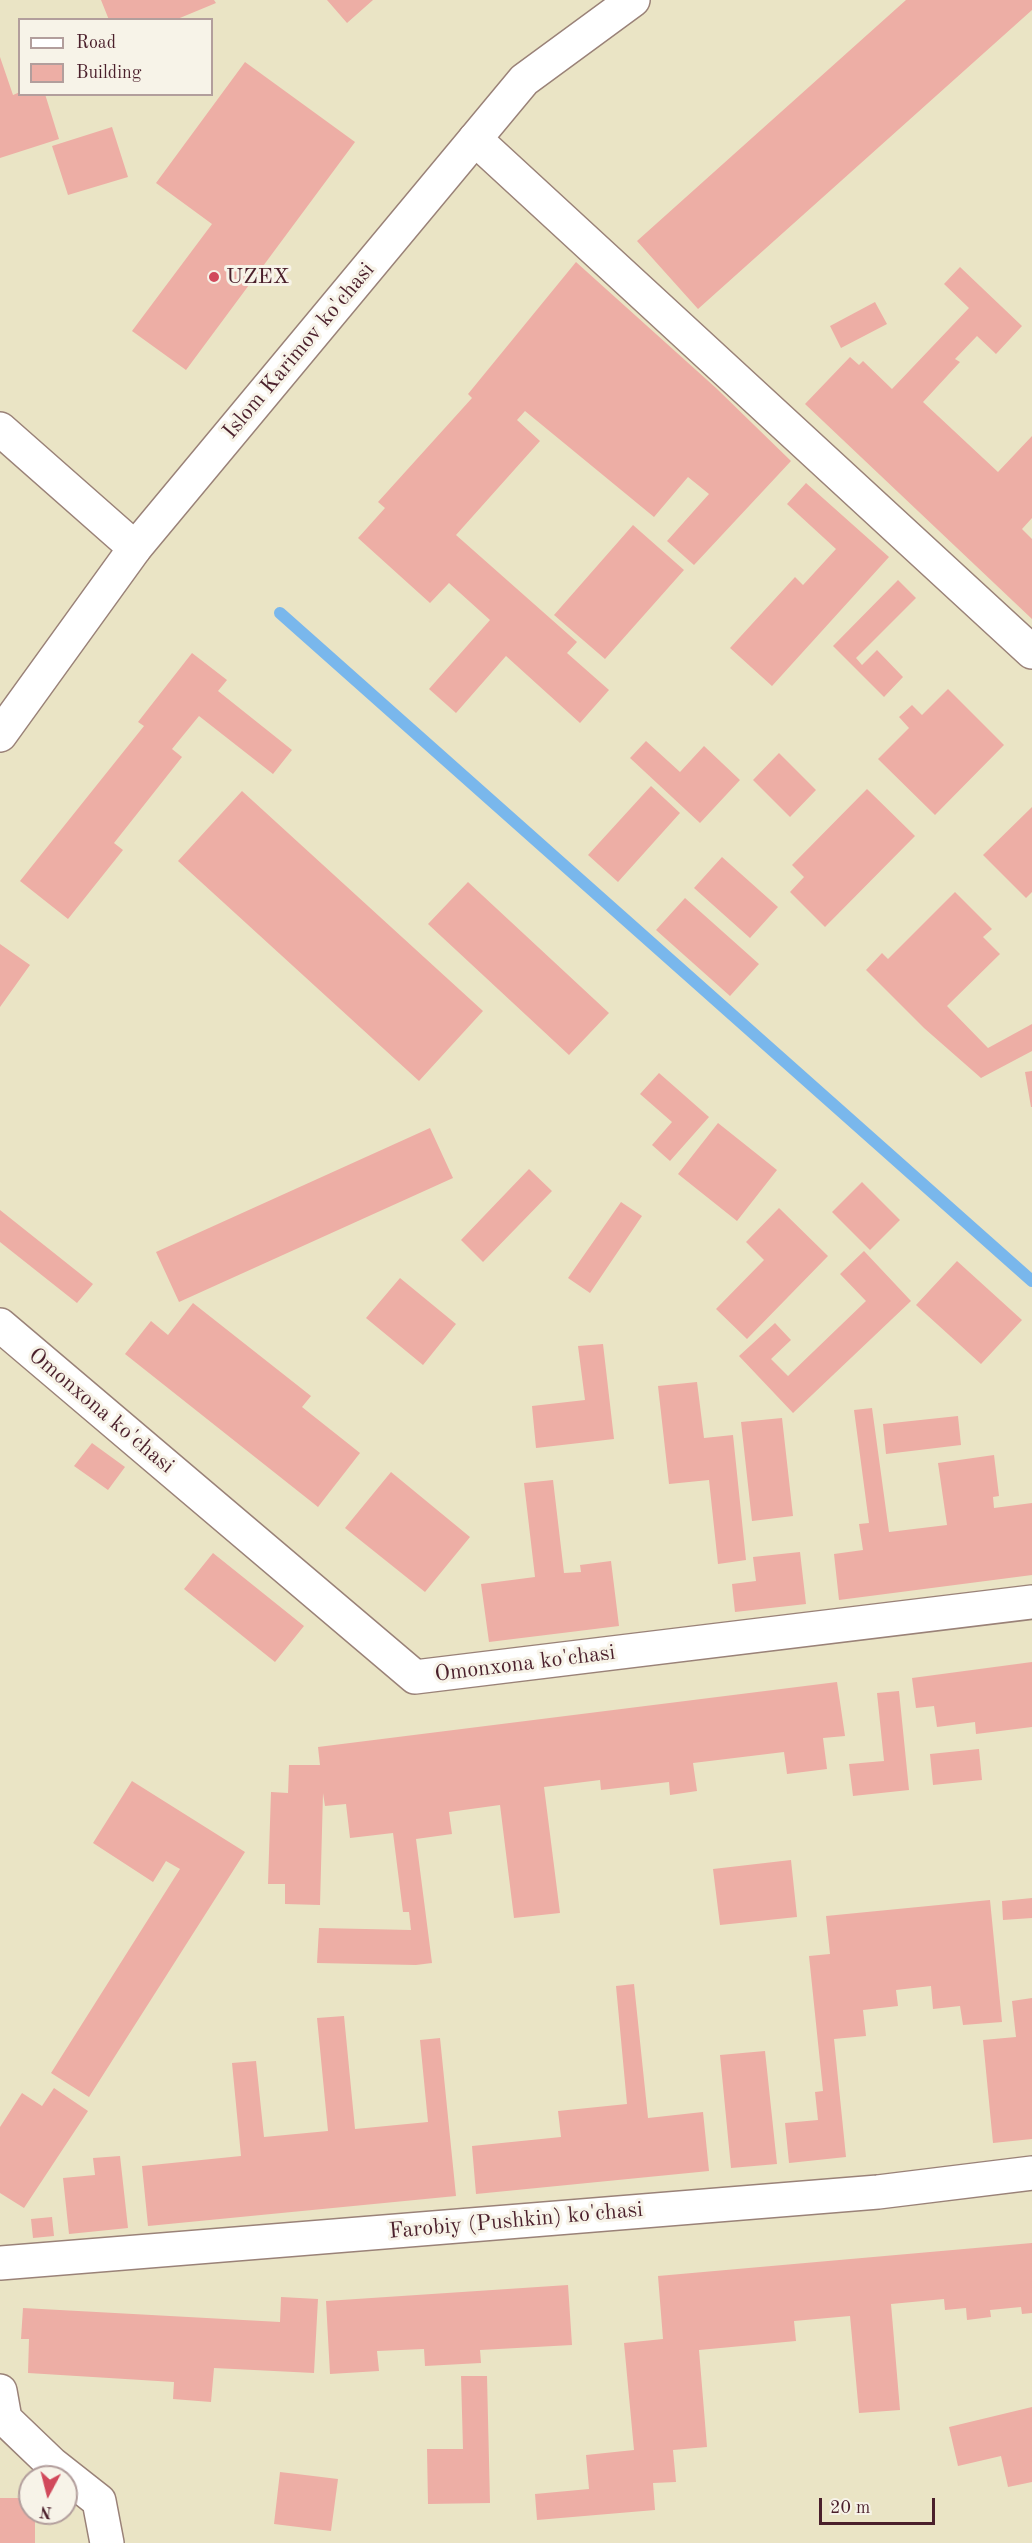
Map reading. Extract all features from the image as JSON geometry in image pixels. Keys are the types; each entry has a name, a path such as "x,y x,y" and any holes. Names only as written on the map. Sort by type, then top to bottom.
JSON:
{"street":[{"name":"Islom Karimov ko'chasi","path":"0,735 135,548 524,80 633,0"},
{"path":"475,139 1032,652"},
{"path":"0,429 135,548"},
{"name":"Omonxona ko'chasi","path":"0,1325 414,1677 1032,1602"},
{"name":"Farobiy (Pushkin) ko'chasi","path":"0,2263 878,2192 1032,2173"},
{"path":"0,2391 5,2419 52,2464 99,2501 107,2543"}],"building":[{"path":"101,0 214,0 216,3 180,18 108,18"},
{"path":"327,0 373,0 347,23"},
{"path":"906,0 1032,0 1032,10 698,309 637,241"},
{"path":"0,57 13,95 18,93 18,96 46,96 59,139 0,158"},
{"name":"UZEX","path":"245,62 355,142 186,370 132,331 212,224 156,183"},
{"path":"112,127 128,177 68,195 52,146"},
{"path":"576,262 716,388 791,461 694,565 667,541 709,494 688,477 654,517 525,411 517,420 540,441 456,535 577,642 567,653 609,690 580,723 506,656 456,713 429,689 490,620 449,583 430,603 358,538 385,508 378,502 472,398 468,394"},
{"path":"960,267 1022,326 996,354 977,336 955,359 960,362 923,402 998,472 1032,436 1032,518 1022,529 1032,539 1032,619 805,404 850,357 859,365 863,361 892,389 969,308 944,284"},
{"path":"875,302 887,324 841,348 830,326"},
{"path":"806,483 889,557 772,686 730,648 795,577 803,585 836,549 787,504"},
{"path":"633,525 684,570 605,659 554,615"},
{"path":"898,580 916,598 856,658 862,665 877,650 903,677 884,697 833,646"},
{"path":"192,653 227,680 218,691 292,750 273,774 199,716 172,749 182,757 114,843 123,850 68,919 20,881 144,726 138,722"},
{"path":"948,689 1004,745 935,815 878,759 909,728 899,717 912,705 922,715"},
{"path":"646,741 680,772 704,746 740,780 700,823 630,758"},
{"path":"779,753 816,790 790,817 753,780"},
{"path":"651,786 680,813 618,882 588,855"},
{"path":"867,789 915,836 825,927 790,892 804,877 792,865"},
{"path":"242,791 483,1011 419,1081 178,861"},
{"path":"1032,807 1032,892 1026,898 983,855"},
{"path":"722,857 778,907 750,938 694,888"},
{"path":"468,882 609,1013 569,1055 428,924"},
{"path":"955,892 992,929 983,937 1000,954 947,1006 988,1048 1032,1024 1032,1051 981,1078 924,1028 866,970 882,953 888,959"},
{"path":"685,898 759,964 730,996 656,930"},
{"path":"0,944 30,965 0,1007"},
{"path":"1032,1071 1032,1107 1031,1107 1025,1072"},
{"path":"659,1073 709,1117 670,1161 652,1145 672,1122 640,1094"},
{"path":"718,1123 777,1170 737,1221 678,1174"},
{"path":"430,1128 453,1178 179,1302 156,1252"},
{"path":"529,1169 552,1191 483,1262 461,1240"},
{"path":"862,1182 900,1220 870,1250 832,1212"},
{"path":"621,1202 642,1216 590,1293 568,1278"},
{"path":"779,1208 828,1256 747,1339 716,1309 764,1260 746,1242"},
{"path":"0,1210 93,1284 77,1303 0,1242"},
{"path":"864,1251 911,1301 793,1413 739,1356 775,1323 791,1340 771,1359 788,1376 866,1301 840,1274"},
{"path":"957,1261 1022,1320 981,1364 916,1305"},
{"path":"400,1278 456,1324 423,1365 366,1318"},
{"path":"193,1303 311,1396 302,1407 360,1453 318,1507 125,1354 151,1321 168,1335"},
{"path":"603,1344 614,1439 536,1448 532,1406 585,1400 578,1346"},
{"path":"697,1382 704,1438 733,1435 746,1560 718,1564 709,1480 669,1484 658,1386"},
{"path":"872,1408 889,1532 947,1525 938,1463 994,1455 999,1496 993,1497 994,1508 1032,1503 1032,1575 839,1600 834,1554 863,1550 859,1524 869,1523 854,1410"},
{"path":"958,1416 961,1445 886,1454 883,1424"},
{"path":"782,1418 793,1516 752,1521 741,1422"},
{"path":"92,1443 125,1467 108,1490 74,1466"},
{"path":"391,1472 470,1537 425,1592 345,1528"},
{"path":"553,1480 564,1573 581,1572 580,1565 611,1561 619,1626 489,1642 481,1584 535,1577 524,1483"},
{"path":"800,1552 806,1604 735,1612 732,1584 756,1581 753,1557"},
{"path":"213,1553 304,1626 275,1662 184,1589"},
{"path":"1032,1662 1032,1727 976,1734 975,1722 937,1727 934,1706 916,1708 912,1678"},
{"path":"837,1682 845,1736 823,1738 827,1769 787,1774 784,1752 693,1763 697,1791 670,1795 669,1782 601,1790 600,1780 544,1787 560,1913 514,1918 500,1805 449,1812 452,1834 416,1839 432,1963 416,1965 317,1963 319,1928 411,1930 409,1912 403,1912 393,1833 350,1838 346,1804 325,1806 323,1793 320,1905 285,1904 285,1884 268,1884 271,1792 288,1793 289,1765 320,1765 318,1747"},
{"path":"899,1691 909,1790 853,1796 849,1764 884,1761 877,1693"},
{"path":"979,1749 982,1780 933,1785 930,1754"},
{"path":"132,1781 245,1852 89,2097 51,2073 180,1869 166,1861 153,1882 93,1843"},
{"path":"791,1860 797,1917 720,1925 713,1869"},
{"path":"1032,1898 1032,1918 1003,1920 1002,1901"},
{"path":"990,1900 1002,2022 963,2025 960,2006 933,2009 931,1986 896,1990 898,2006 863,2010 866,2036 834,2039 846,2157 789,2163 785,2123 818,2120 815,2092 823,2091 809,1956 830,1954 826,1916"},
{"path":"634,1984 648,2118 703,2112 709,2171 476,2194 472,2146 561,2137 558,2111 627,2104 616,1986"},
{"path":"1032,1998 1032,2139 993,2143 983,2040 1016,2037 1012,2001"},
{"path":"344,2016 355,2129 428,2122 420,2040 440,2038 456,2196 148,2226 142,2166 241,2156 232,2063 256,2061 264,2137 328,2131 317,2018"},
{"path":"765,2051 777,2164 731,2168 720,2055"},
{"path":"54,2088 88,2111 24,2208 0,2193 0,2127 22,2093 42,2106"},
{"path":"120,2156 128,2228 69,2234 63,2178 95,2175 93,2158"},
{"path":"52,2217 54,2236 33,2238 31,2219"},
{"path":"1032,2243 1032,2313 1022,2314 1021,2307 990,2310 991,2317 967,2320 966,2308 945,2310 944,2299 891,2304 900,2410 859,2413 850,2316 794,2321 796,2341 699,2350 707,2447 673,2450 676,2482 653,2483 655,2510 537,2520 535,2494 589,2489 586,2455 634,2450 624,2343 663,2339 658,2276"},
{"path":"568,2285 572,2345 480,2350 481,2363 425,2366 424,2349 377,2351 379,2371 330,2374 326,2301"},
{"path":"281,2297 318,2299 314,2373 214,2368 211,2402 173,2399 174,2382 28,2373 29,2339 21,2339 23,2308 280,2322"},
{"path":"461,2376 487,2376 490,2503 428,2504 427,2449 463,2449"},
{"path":"1032,2407 1032,2482 1008,2487 1001,2456 958,2466 949,2427"},
{"path":"280,2472 338,2479 331,2531 274,2524"},
{"path":"0,2498 18,2498 18,2525 35,2525 35,2543 0,2543"}],"waterway":[{"path":"280,613 1032,1281"}],"place":[{"name":"UZEX","path":"214,277"}]}
